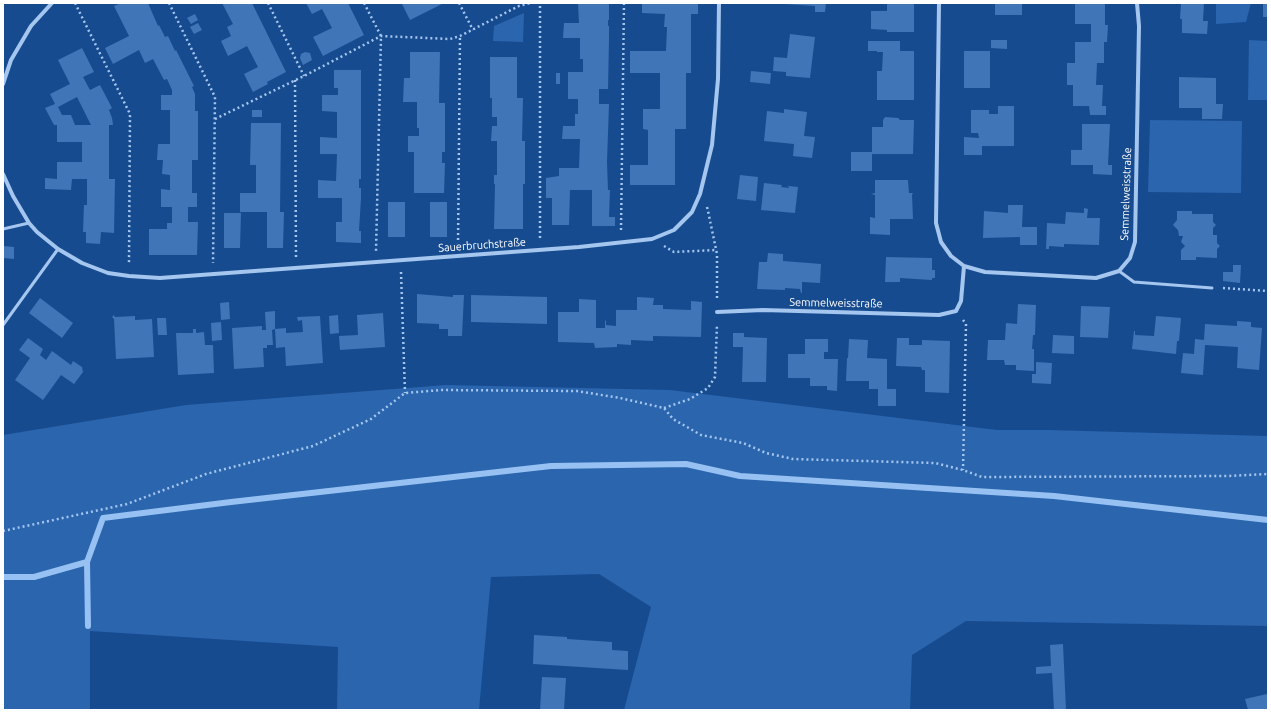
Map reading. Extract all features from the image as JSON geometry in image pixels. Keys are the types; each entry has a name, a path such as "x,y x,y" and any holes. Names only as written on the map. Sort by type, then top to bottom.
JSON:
{"street":[{"path":"3,84 11,60 31,26 51,3"},
{"name":"Sauerbruchstraße","path":"3,174 12,196 29,223 58,249 82,263 108,273 129,276 160,278 401,259 540,250 652,239 674,230 692,212 700,194 712,145 717,94 718,3"},
{"path":"939,3 936,223 941,242 951,256 964,266 985,272 1096,278 1120,271"},
{"name":"Semmelweisstraße","path":"1120,271 1130,258 1135,242 1139,26 1138,3"},
{"path":"956,311 961,301 964,266"},
{"name":"Semmelweisstraße","path":"717,312 763,310 940,315 956,311"}],"lane":[{"path":"3,229 29,223"},
{"path":"3,325 58,249"},
{"path":"1120,271 1134,282 1212,288"}],"path":[{"path":"75,3 130,114 129,276"},
{"path":"169,3 215,97 212,274"},
{"path":"268,3 304,76"},
{"path":"364,3 381,36 376,261"},
{"path":"459,3 473,30"},
{"path":"215,119 304,76 381,36 450,39 473,30 519,6 531,3"},
{"path":"540,3 540,250"},
{"path":"620,242 624,3"},
{"path":"458,256 460,36"},
{"path":"295,80 296,267"},
{"path":"3,531 127,504 206,474 313,446 371,419 405,394 441,390 577,391 620,398 664,408 690,399 708,388 715,377 717,312 716,250 708,211 700,194"},
{"path":"652,239 674,252 716,250"},
{"path":"401,259 405,394"},
{"path":"1212,288 1268,291"},
{"path":"956,311 966,324 963,470"},
{"path":"664,408 673,419 701,435 743,443 766,453 793,459 935,463 963,470 982,477 1228,476 1268,474"}],"shaded area":[{"path":"1216,3 1251,3 1246,22 1216,24"},
{"path":"524,13 523,42 493,41 494,26"},
{"path":"1249,40 1268,41 1268,100 1248,100"},
{"path":"1150,120 1242,121 1241,193 1148,192"},
{"path":"446,385 670,390 997,430 1268,436 1268,626 966,621 912,655 910,710 624,710 651,607 599,574 491,577 479,710 337,710 338,647 90,631 90,710 3,710 3,435 186,405"}],"building":[{"path":"121,3 148,3 158,26 159,25 165,37 168,36 194,86 192,87 195,94 195,111 198,111 198,160 192,160 192,193 197,193 197,207 188,207 188,222 198,222 197,255 149,255 149,229 167,229 167,223 172,223 172,207 161,207 161,189 170,190 170,175 162,174 163,160 157,160 158,144 170,144 170,110 161,110 161,95 172,95 172,90 167,79 164,80 153,59 145,63 139,50 113,64 105,48 129,36 114,6"},
{"path":"222,3 252,3 286,72 267,82 268,84 253,92 244,74 258,67 247,46 228,56 221,41 231,36 227,27 233,24"},
{"path":"306,3 348,3 364,35 323,56 313,37 332,28 322,9 312,14"},
{"path":"444,3 410,20 402,4"},
{"path":"578,3 609,3 608,89 599,89 599,104 609,104 607,162 608,190 610,190 609,217 615,217 615,226 592,226 592,190 570,190 569,225 552,225 552,198 546,198 546,178 559,176 559,168 579,168 580,139 562,139 563,126 575,126 575,114 578,114 578,99 568,99 568,72 583,72 583,59 580,59 580,38 563,38 564,23 579,23"},
{"path":"642,3 698,3 698,14 691,14 691,73 686,73 686,129 675,129 675,185 630,185 630,165 648,165 648,130 643,129 643,109 660,109 660,73 630,73 630,51 666,51 667,27 664,27 665,14 642,13"},
{"path":"785,3 826,3 825,12 815,12 815,6"},
{"path":"887,3 914,3 914,32 887,32 887,30 871,29 871,11 887,11"},
{"path":"995,3 1022,3 1022,15 995,15"},
{"path":"1075,3 1105,3 1105,25 1108,25 1107,42 1104,42 1104,63 1097,63 1096,85 1103,85 1102,106 1106,106 1106,115 1090,115 1089,106 1073,106 1073,85 1067,85 1067,63 1075,63 1075,42 1091,42 1091,24 1075,24"},
{"path":"1181,3 1204,3 1203,21 1208,21 1207,34 1182,33 1182,19 1180,19"},
{"path":"1263,3 1268,3 1268,17 1263,17"},
{"path":"195,14 198,20 191,24 187,18"},
{"path":"198,23 202,30 194,34 190,27"},
{"path":"790,34 815,37 810,78 786,76 786,72 773,71 774,57 787,58"},
{"path":"991,40 1007,40 1007,49 991,48"},
{"path":"868,41 900,41 900,51 914,51 914,100 877,100 877,71 882,71 883,52 868,51"},
{"path":"82,48 94,72 83,77 90,90 100,85 112,108 109,110 113,125 109,125 109,179 115,179 114,233 101,232 100,244 86,243 86,232 83,232 84,205 87,205 87,179 72,179 71,190 45,189 45,178 57,179 57,162 82,162 82,142 57,142 57,125 54,125 45,108 55,104 50,94 70,84 58,60","holes":["77,97 91,125 75,125 71,115 62,115 58,107"]},
{"path":"964,51 990,51 990,88 964,88"},
{"path":"305,52 310,53 312,60 303,65 300,58 301,54"},
{"path":"410,52 440,52 439,103 445,103 445,152 442,152 442,163 445,163 444,193 414,193 414,152 408,152 408,136 419,136 419,128 417,128 417,102 403,102 404,78 410,78"},
{"path":"490,57 517,57 517,98 523,98 522,141 525,141 523,229 494,229 494,175 497,175 497,141 491,141 492,126 497,126 497,117 492,117 492,98 490,98"},
{"path":"334,70 361,70 361,179 359,179 359,188 361,188 361,198 359,231 361,231 361,243 336,242 336,222 342,222 342,198 318,198 318,180 336,181 337,154 320,154 320,137 337,138 337,112 322,111 322,95 338,95 338,88 334,88"},
{"path":"751,71 771,73 770,84 750,82"},
{"path":"556,73 560,73 560,84 556,84"},
{"path":"1179,77 1216,78 1216,104 1223,104 1222,119 1202,119 1202,108 1179,108"},
{"path":"998,106 1014,106 1014,146 982,146 982,155 964,155 964,137 979,138 978,133 971,133 971,110 989,110 989,114 998,114"},
{"path":"784,109 807,112 804,136 815,137 812,158 793,156 794,144 764,141 767,111 784,113"},
{"path":"252,110 262,110 262,117 252,117"},
{"path":"885,117 898,118 900,120 914,120 913,154 872,154 872,171 851,171 851,152 872,152 872,127 883,127 883,120"},
{"path":"251,123 281,123 280,212 284,212 283,248 267,248 267,212 240,212 240,193 256,193 256,165 250,165"},
{"path":"1082,124 1110,124 1108,165 1112,165 1112,175 1093,174 1093,165 1071,165 1071,150 1082,150"},
{"path":"740,175 758,177 756,201 737,199"},
{"path":"875,180 908,180 909,193 913,193 913,219 890,219 890,235 870,234 870,217 875,218 875,195 871,194 875,193"},
{"path":"764,183 782,185 781,187 789,188 788,186 798,187 795,213 761,210"},
{"path":"388,202 405,202 405,237 388,237"},
{"path":"430,202 447,202 447,237 430,237"},
{"path":"1008,205 1023,205 1022,227 1037,227 1037,245 1020,245 1020,237 983,238 984,211 1008,213"},
{"path":"1084,208 1088,209 1087,218 1100,218 1099,245 1064,244 1064,247 1049,246 1049,249 1046,249 1047,223 1065,224 1066,212 1084,213"},
{"path":"1177,211 1192,211 1192,214 1213,214 1213,222 1216,225 1213,228 1213,235 1217,235 1217,243 1220,246 1217,249 1217,258 1196,257 1196,260 1181,260 1181,250 1185,246 1181,242 1183,236 1179,236 1178,230 1173,225 1177,220"},
{"path":"224,213 241,213 240,248 224,248"},
{"path":"3,246 14,247 14,259 3,258"},
{"path":"768,253 783,254 783,261 821,264 820,283 802,282 802,293 800,289 757,289 759,262 767,262"},
{"path":"886,257 932,258 932,270 935,270 935,278 932,278 932,280 900,278 900,282 885,282"},
{"path":"1233,265 1241,265 1240,283 1223,281 1223,272 1233,272"},
{"path":"417,294 453,297 453,295 464,295 462,336 448,336 448,329 439,329 439,324 417,323"},
{"path":"471,295 547,297 547,324 471,322"},
{"path":"637,297 654,298 653,305 663,305 663,309 691,310 691,301 702,302 701,337 653,336 653,341 631,340 631,345 617,344 617,347 595,348 594,343 558,342 558,312 579,312 579,299 596,300 596,328 605,328 605,320 606,325 616,326 616,310 637,310"},
{"path":"40,298 73,323 62,338 29,313"},
{"path":"229,302 230,319 221,320 220,303"},
{"path":"1018,304 1036,305 1035,335 1033,335 1032,349 1034,349 1034,371 1016,370 1016,365 1005,365 1004,360 987,360 988,340 1005,340 1006,323 1017,324"},
{"path":"1081,306 1110,307 1108,338 1080,337"},
{"path":"275,311 275,329 272,330 273,345 267,345 267,348 263,348 264,367 234,369 232,328 262,326 262,330 266,330 265,312"},
{"path":"383,313 385,347 340,350 339,336 358,335 357,315"},
{"path":"114,315 115,317 135,316 135,320 152,319 154,357 116,359 114,319 112,317"},
{"path":"338,315 339,333 330,334 329,316"},
{"path":"320,316 323,363 286,366 285,347 276,348 275,329 286,328 286,333 303,332 302,320 298,321 297,317"},
{"path":"1156,316 1181,318 1176,354 1132,349 1134,331 1135,335 1154,336"},
{"path":"157,318 166,318 167,335 158,335"},
{"path":"1237,321 1251,322 1251,327 1262,328 1259,370 1237,368 1238,347 1205,345 1203,375 1181,373 1183,353 1194,354 1195,339 1204,340 1205,324 1237,326"},
{"path":"221,322 222,340 212,341 211,323"},
{"path":"193,329 196,329 196,333 204,332 205,345 213,345 214,373 178,375 176,333 193,333"},
{"path":"733,333 744,333 744,337 767,338 766,382 742,382 743,347 733,347"},
{"path":"1053,335 1074,336 1074,354 1052,353"},
{"path":"28,338 43,349 40,355 46,360 52,351 71,365 73,361 82,367 83,372 74,384 61,375 43,400 15,380 30,358 19,350"},
{"path":"897,338 909,338 909,345 922,345 922,340 950,341 949,393 925,392 925,370 922,370 921,367 896,366"},
{"path":"805,339 828,339 828,352 824,352 824,359 838,359 837,391 827,390 827,386 810,386 810,378 788,378 788,354 805,354"},
{"path":"849,339 868,340 867,358 887,359 887,389 896,389 896,406 878,406 878,389 869,389 869,381 846,381"},
{"path":"1036,362 1052,363 1051,384 1032,383 1032,374 1036,374"},
{"path":"534,635 612,642 612,650 628,651 628,670 533,664"},
{"path":"1063,644 1066,710 1054,710 1052,673 1036,674 1036,667 1051,666 1050,645"},
{"path":"542,677 566,678 564,710 540,710"},
{"path":"1267,694 1268,710 1248,710 1245,699"}],"waterway":[{"path":"3,577 34,577 87,562 103,518 551,466 686,464 740,476 1054,496 1268,520"},
{"path":"87,562 88,626"}]}
